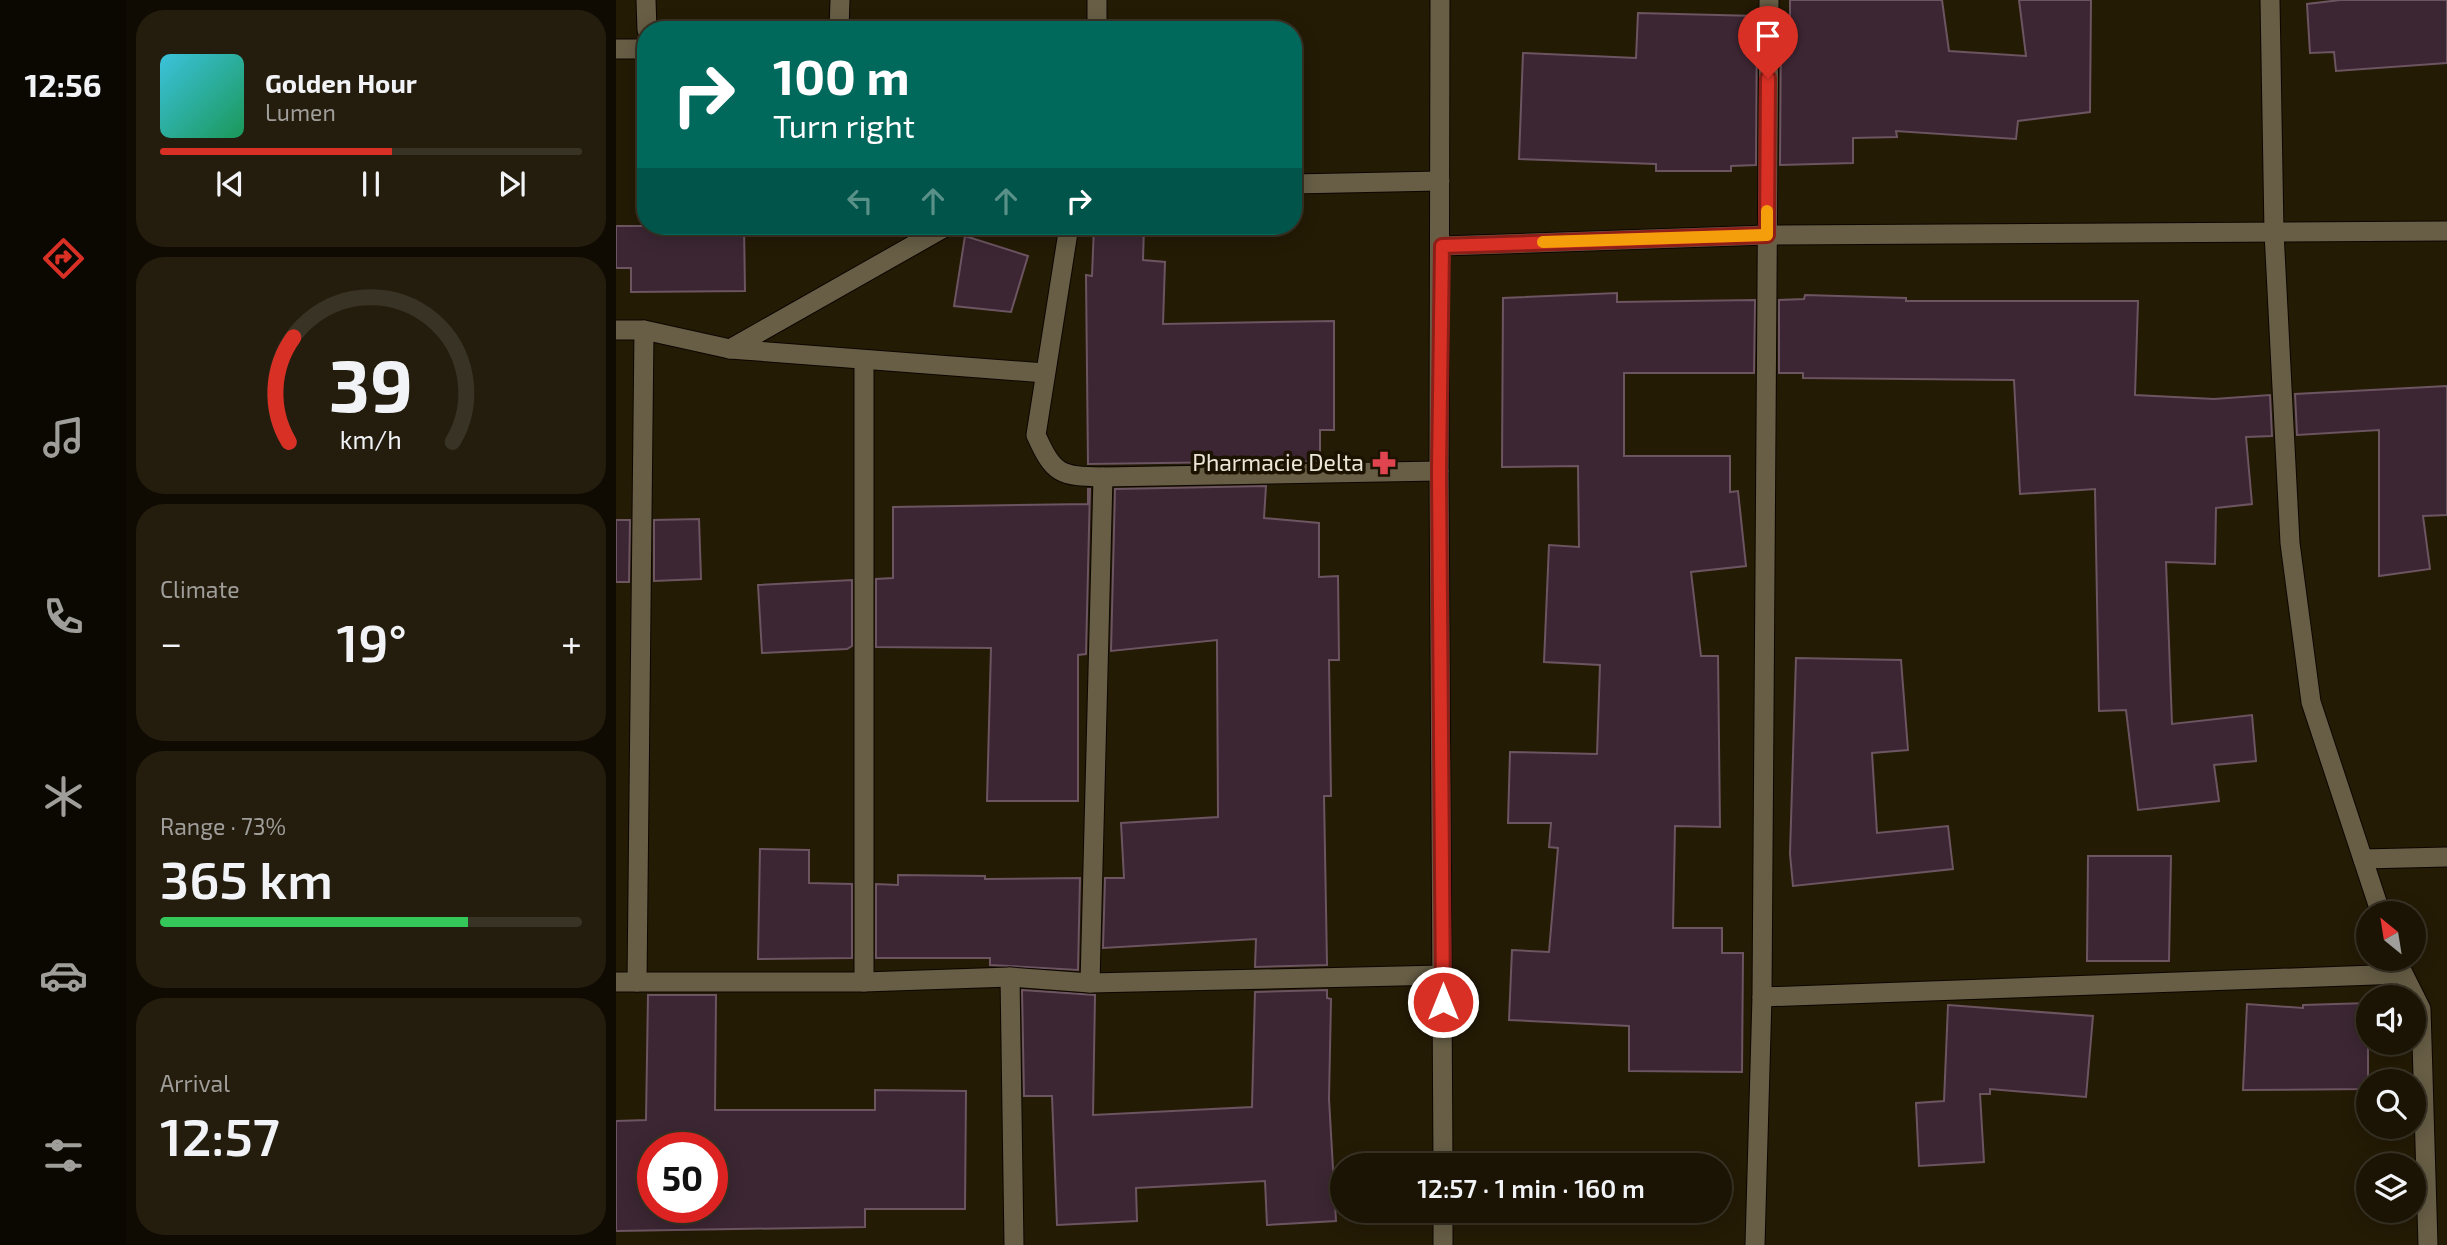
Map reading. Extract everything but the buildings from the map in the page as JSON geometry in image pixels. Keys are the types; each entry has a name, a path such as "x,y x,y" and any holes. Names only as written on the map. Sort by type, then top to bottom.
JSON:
{"street":[{"path":"646,0 647,21"},
{"path":"839,21 840,0"},
{"path":"1097,0 1097,21"},
{"path":"1440,0 1442,246 1439,471 1443,1153"},
{"path":"1755,1245 1762,996 1769,0"},
{"path":"2270,0 2274,232 2290,543 2311,702 2377,901"},
{"path":"616,49 637,48"},
{"path":"1302,184 1440,181"},
{"path":"1442,246 1767,235 2447,231"},
{"path":"730,349 931,235"},
{"path":"1068,235 1036,436 1049,465 1071,477 1439,471"},
{"path":"616,330 644,330 730,349 1045,373"},
{"path":"637,982 644,330"},
{"path":"864,361 864,982"},
{"path":"1090,983 1103,477"},
{"path":"2363,859 2447,858"},
{"path":"1762,996 2356,969"},
{"path":"2401,971 2421,1009 2428,1245"},
{"path":"616,982 864,982 1010,977 1090,983 1443,975"},
{"path":"1010,977 1014,1245"},
{"path":"1443,1223 1443,1245"}],"slow traffic":[{"path":"1543,242 1767,235 1767,211"}],"place":[{"name":"Pharmacie Delta","path":"1384,463"}],"route":[{"path":"1443,1002 1439,471 1442,246 1767,235 1768,78"}]}
